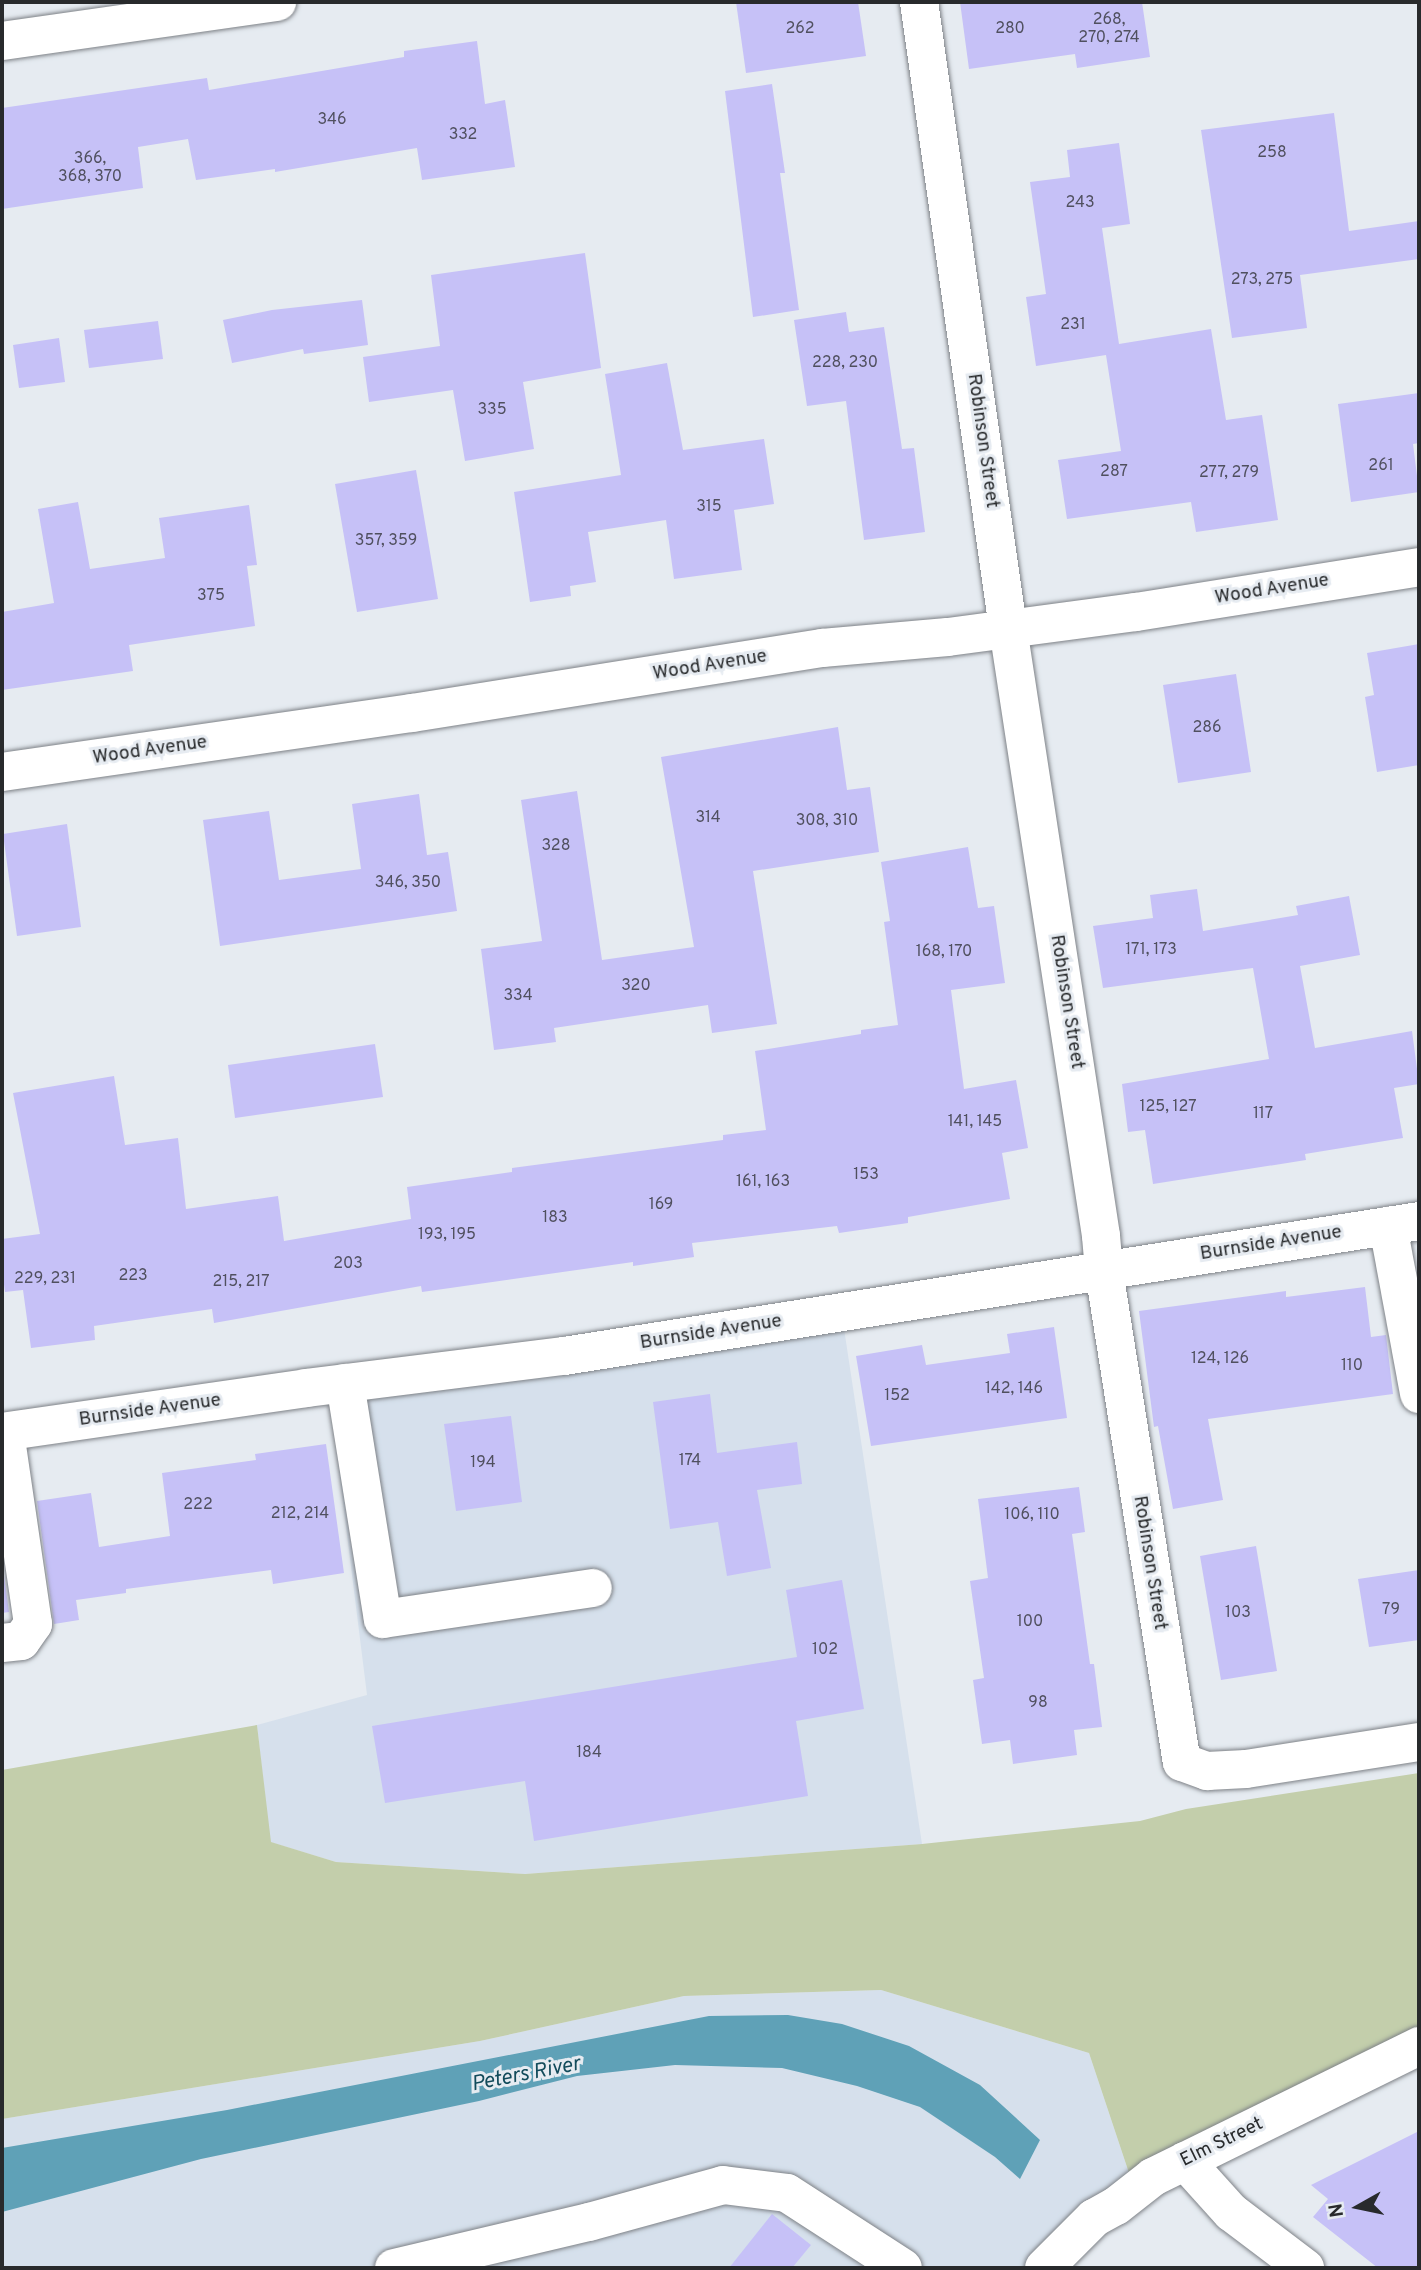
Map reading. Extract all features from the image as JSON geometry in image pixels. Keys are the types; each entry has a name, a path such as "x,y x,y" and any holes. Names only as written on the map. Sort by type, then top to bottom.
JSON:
{"street":[{"path":"2,41 277,2"},
{"name":"Robinson Street","path":"919,2 1008,628 1097,1209 1104,1271 1182,1762 1207,1771 1246,1769 1419,1742"},
{"name":"Wood Avenue","path":"2,772 398,715 822,648 947,637 1136,612 1419,567"},
{"path":"1404,1223 1419,1394"},
{"name":"Burnside Avenue","path":"4,1432 345,1383 564,1356 1404,1223"},
{"path":"345,1383 383,1619 593,1588"},
{"path":"2,1643 21,1641 33,1625 4,1432"},
{"name":"Elm Street","path":"1044,2268 1094,2218 1116,2206 1153,2177 1419,2046"},
{"path":"1185,2161 1231,2212 1305,2268"},
{"path":"394,2268 530,2251 723,2185 787,2193 903,2268"}],"shaded area":[{"path":"840,1302 922,1844 525,1874 336,1862 270,1842 257,1725 367,1695 329,1391"},
{"path":"881,1990 1089,2053 1132,2182 1054,2268 2,2268 2,2119 480,2041 684,1996"}],"green space":[{"path":"257,1725 271,1842 336,1862 525,1874 922,1844 1140,1821 1186,1809 1419,1773 1419,2037 1132,2182 1089,2053 881,1990 684,1996 480,2041 2,2119 2,1770"}],"water":[{"name":"Peters River","path":"788,2015 842,2024 909,2046 980,2085 1040,2140 1020,2179 995,2157 920,2107 857,2086 782,2068 675,2065 577,2076 479,2101 201,2159 2,2212 2,2148 227,2110 709,2016"}],"building":[{"path":"736,2 858,2 866,56 746,73"},
{"path":"960,2 1142,2 1150,57 1077,68 1075,54 969,69"},
{"path":"477,41 485,104 505,100 515,167 422,180 417,148 275,172 275,169 196,180 188,139 138,147 143,188 2,209 2,108 207,78 209,90 404,57 404,51"},
{"path":"772,84 785,173 780,173 799,310 753,317 725,91"},
{"path":"1334,113 1349,231 1419,221 1419,259 1300,275 1307,328 1232,338 1201,130"},
{"path":"1119,143 1130,224 1102,228 1119,344 1211,329 1226,420 1262,415 1278,520 1196,532 1191,502 1067,519 1058,460 1121,451 1106,355 1036,366 1026,297 1046,294 1030,182 1070,177 1067,150"},
{"path":"585,253 601,368 523,382 534,449 465,461 453,390 369,402 363,357 440,346 431,275"},
{"path":"362,300 368,345 304,354 303,349 232,363 223,320 272,310"},
{"path":"846,312 849,332 884,327 902,449 914,448 925,532 864,540 846,401 807,406 794,320"},
{"path":"158,321 163,359 89,368 84,330"},
{"path":"59,338 65,382 19,388 13,345"},
{"path":"667,363 683,450 764,439 774,504 734,510 742,570 674,579 666,520 588,532 596,582 570,586 571,596 530,602 514,492 621,475 605,374"},
{"path":"1419,393 1419,443 1413,444 1419,492 1351,502 1338,404"},
{"path":"416,470 438,599 357,612 335,484"},
{"path":"78,502 90,569 165,558 159,518 249,505 257,565 247,566 255,626 129,645 133,671 2,690 2,612 54,603 38,509"},
{"path":"1419,644 1419,765 1377,772 1365,697 1374,695 1367,653"},
{"path":"1236,674 1251,772 1178,783 1163,685"},
{"path":"838,727 847,790 870,787 879,852 753,871 777,1024 712,1033 708,1005 554,1028 556,1042 494,1050 481,949 542,941 521,800 577,791 602,960 694,947 661,757"},
{"path":"419,794 427,855 448,852 457,911 220,946 203,820 269,811 279,880 361,869 352,804"},
{"path":"67,824 81,927 17,936 3,834"},
{"path":"968,847 978,908 994,906 1005,983 951,990 964,1089 1016,1080 1028,1148 1002,1153 1010,1199 908,1217 908,1223 839,1233 837,1226 692,1243 694,1257 633,1266 633,1262 422,1292 421,1286 214,1323 212,1309 94,1326 95,1340 31,1348 23,1290 5,1292 2,1269 2,1239 40,1234 13,1093 114,1076 125,1145 178,1138 186,1209 278,1196 284,1241 411,1219 407,1187 512,1172 512,1168 723,1140 723,1135 766,1130 755,1051 861,1034 861,1030 898,1025 884,922 890,921 881,862"},
{"path":"1197,889 1203,931 1298,915 1296,906 1349,896 1360,955 1300,966 1315,1048 1412,1031 1419,1084 1394,1088 1403,1138 1305,1154 1306,1160 1153,1184 1145,1130 1128,1132 1122,1084 1269,1059 1253,968 1103,988 1093,926 1153,918 1150,895"},
{"path":"375,1044 383,1097 235,1118 228,1065"},
{"path":"1365,1287 1371,1337 1386,1335 1393,1394 1208,1419 1223,1500 1173,1509 1158,1426 1154,1427 1139,1311 1286,1291 1286,1297"},
{"path":"1054,1327 1067,1418 871,1446 856,1356 922,1345 926,1365 1010,1353 1007,1334"},
{"path":"710,1394 717,1453 797,1442 802,1484 757,1490 771,1568 727,1576 718,1522 670,1529 653,1402"},
{"path":"511,1416 522,1502 456,1511 444,1424"},
{"path":"326,1444 344,1573 273,1584 271,1570 126,1589 126,1593 76,1600 79,1620 54,1624 37,1501 91,1493 99,1547 170,1536 162,1473 256,1460 255,1454"},
{"path":"1079,1487 1085,1532 1072,1534 1090,1664 1094,1664 1102,1727 1074,1730 1077,1755 1013,1764 1010,1740 982,1744 973,1680 984,1678 970,1581 988,1578 978,1499"},
{"path":"1256,1546 1277,1671 1221,1680 1200,1556"},
{"path":"2,1561 9,1612 2,1613"},
{"path":"1419,1570 1419,1640 1369,1647 1358,1579"},
{"path":"842,1580 864,1709 796,1721 808,1796 534,1841 525,1781 385,1803 372,1726 797,1657 786,1590"},
{"path":"1419,2131 1419,2268 1378,2268 1313,2217 1328,2199 1311,2185"},
{"path":"772,2214 811,2245 792,2268 729,2268"}]}
